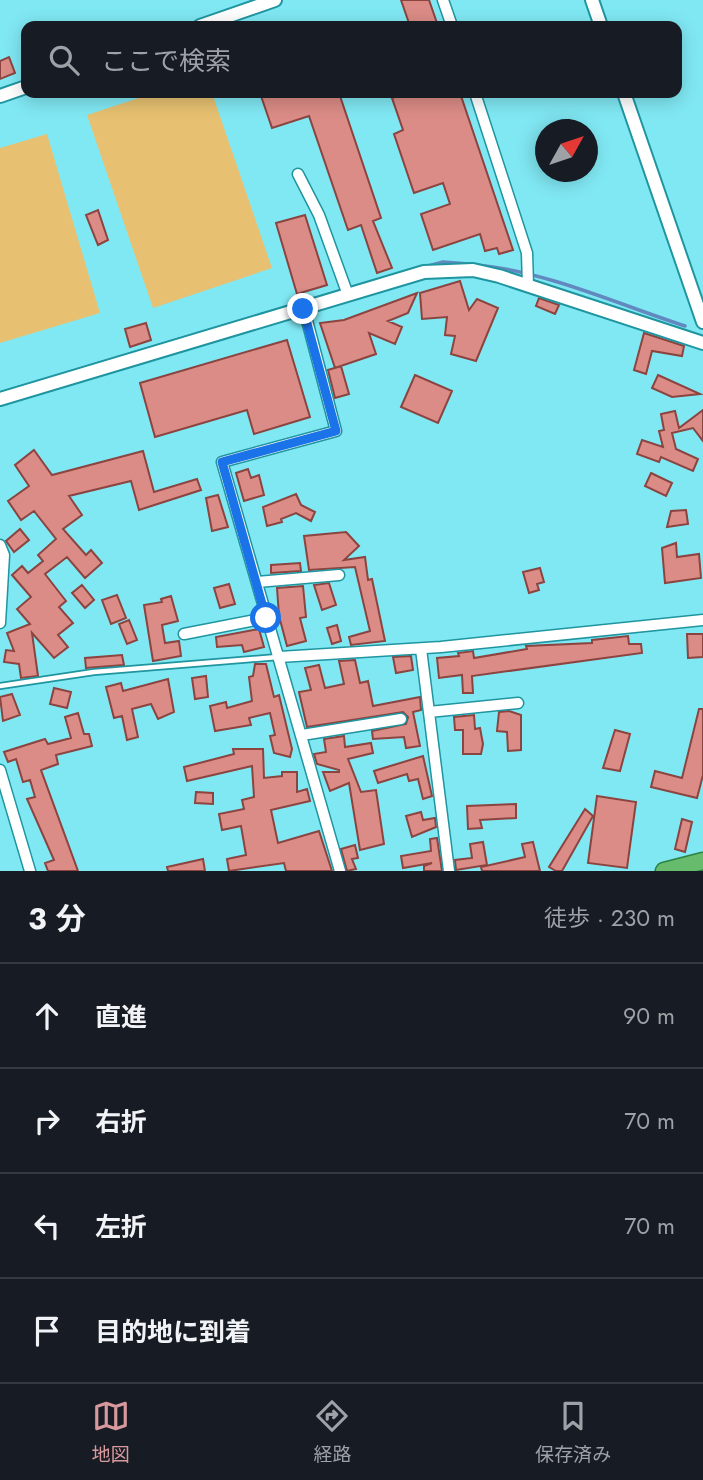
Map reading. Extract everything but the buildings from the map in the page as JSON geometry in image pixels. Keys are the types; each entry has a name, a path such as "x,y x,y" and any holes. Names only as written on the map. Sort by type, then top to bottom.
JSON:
{"highway":[{"path":"664,871 703,861"}],"street":[{"path":"443,0 450,21"},
{"path":"592,0 599,21"},
{"path":"214,21 271,1"},
{"path":"0,96 21,89"},
{"path":"477,98 527,253 528,285"},
{"path":"626,98 703,322"},
{"path":"298,174 319,215 348,295"},
{"path":"0,399 425,272 447,269 473,270 528,285 703,343"},
{"path":"303,309 336,431 222,462 340,871"},
{"path":"0,545 4,555 0,623"},
{"path":"257,582 338,575"},
{"path":"184,634 266,618"},
{"path":"279,657 421,649 703,620"},
{"path":"421,649 449,871"},
{"path":"429,712 518,703"},
{"path":"302,736 401,719"},
{"path":"0,769 30,871"}],"lane":[{"path":"0,686 94,672 279,657"}],"shaded area":[{"path":"139,98 214,98 272,268 153,308 87,115"},
{"path":"47,134 100,313 0,343 0,148"}],"waterway":[{"path":"428,266 443,262 469,264"},
{"path":"477,265 503,268 556,281 685,326"},
{"path":"0,393 360,285"}],"route":[{"path":"266,618 222,462 336,431 303,309"}]}
